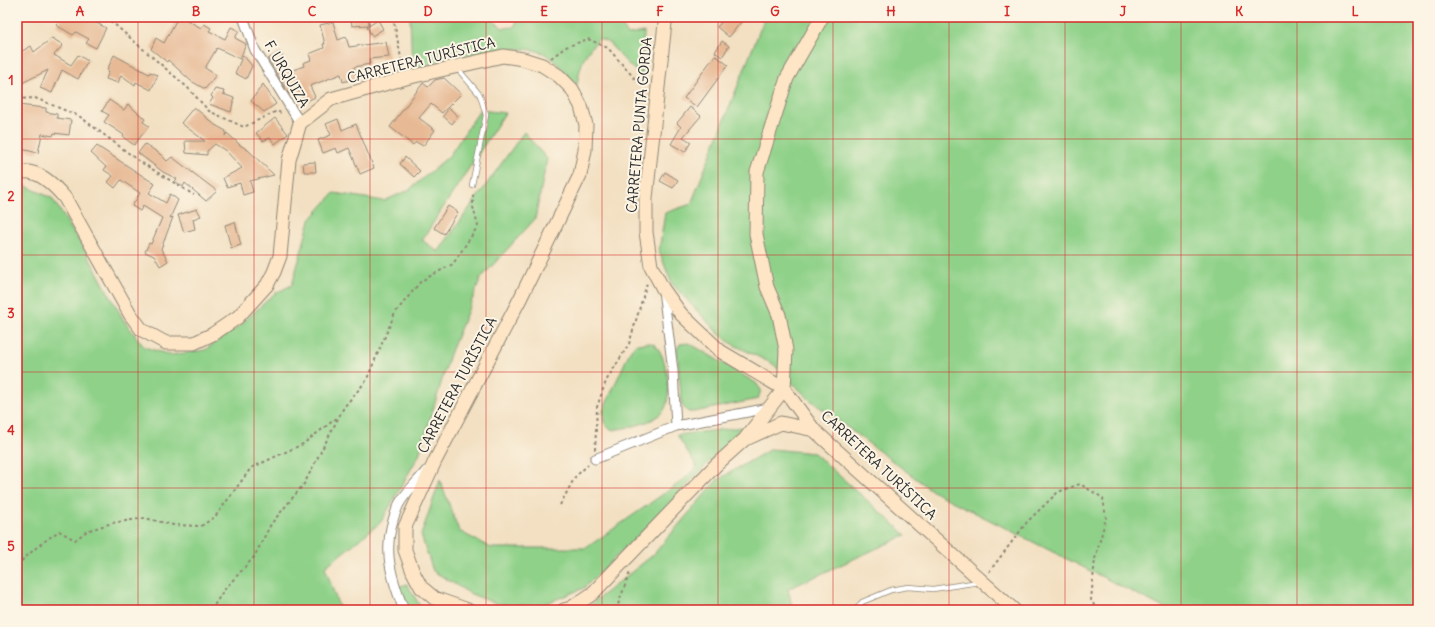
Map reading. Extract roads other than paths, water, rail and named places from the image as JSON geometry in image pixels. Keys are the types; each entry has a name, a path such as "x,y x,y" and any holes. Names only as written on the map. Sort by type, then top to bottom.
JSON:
{"main road":[{"path":"564,610 571,608 592,594 716,465 745,439 784,389 786,350 779,315 767,287 756,234 757,172 787,78 822,17"},
{"name":"CARRETERA PUNTA GORDA","path":"666,19 646,198 646,232 651,266 663,289 680,314 720,351 784,389"},
{"name":"CARRETERA TURÍSTICA","path":"300,123 331,99 406,78 503,56 523,59 542,65 559,76 572,89 581,106 586,125 585,150 580,174 520,299 435,461 405,527 406,550 413,572 421,587 434,598 468,610"},
{"path":"17,173 21,172 40,175 52,183 65,198 130,314 142,330 166,343 194,342 214,334 238,317 267,285 274,272 280,256 289,160 300,123"},
{"name":"CARRETERA TURÍSTICA","path":"784,389 814,430 1014,610"},
{"path":"745,439 781,423 814,430"}],"street":[{"name":"F. URQUIZA","path":"243,17 255,50 300,123"},
{"path":"663,289 673,371 676,426"},
{"path":"595,458 676,426 770,408"},
{"path":"404,610 392,580 387,541 400,504 435,461"}],"lane":[{"path":"456,67 480,95 486,115 472,186"},
{"path":"856,610 862,602 891,590 908,587 933,589 983,581"}]}
